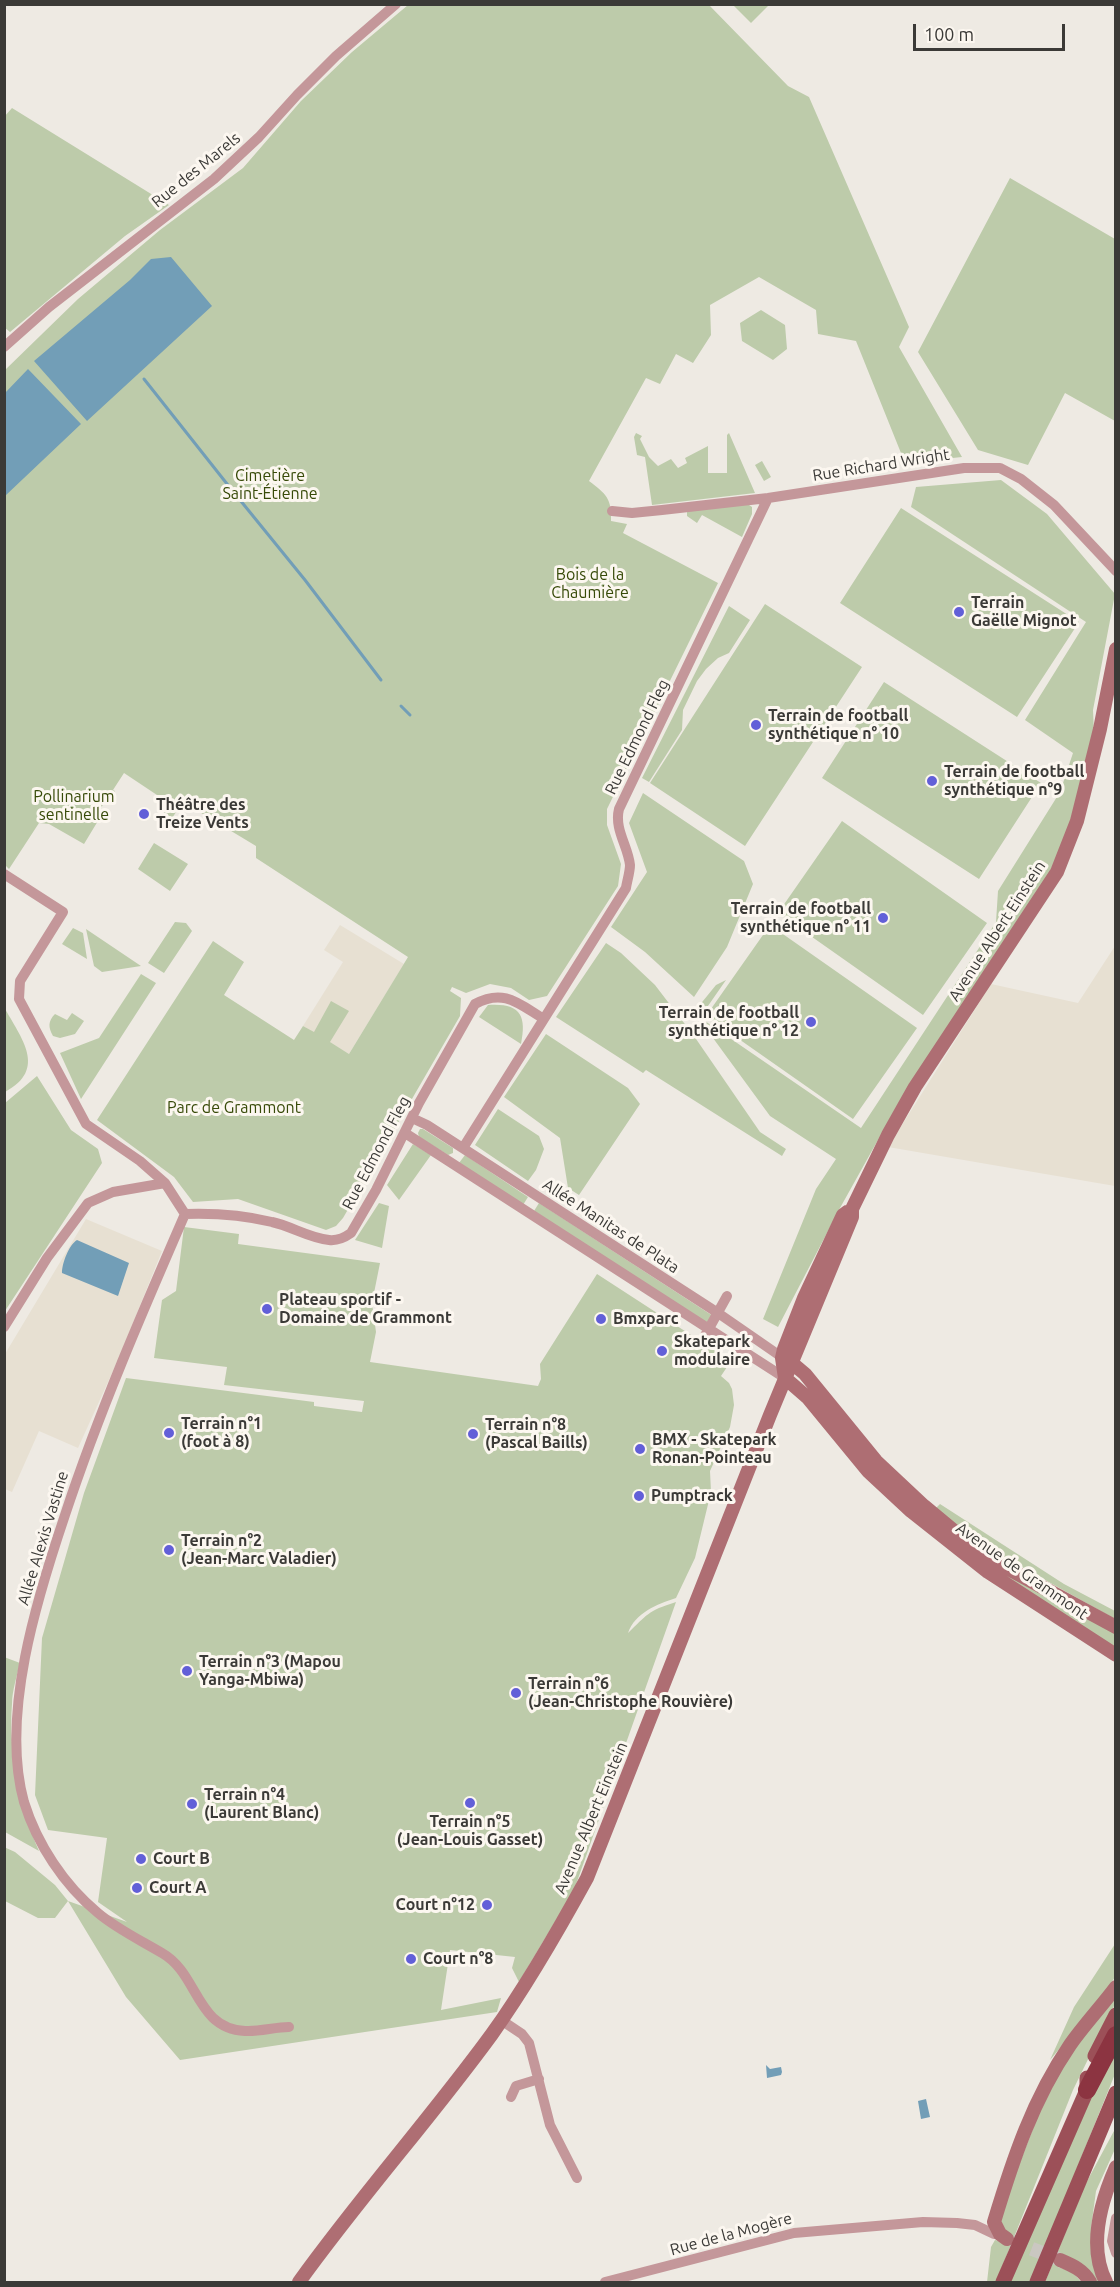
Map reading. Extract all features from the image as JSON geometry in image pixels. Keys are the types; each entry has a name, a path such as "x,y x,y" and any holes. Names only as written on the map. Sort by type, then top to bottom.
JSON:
{"highway":[{"path":"1087,2090 1116,2035"}],"main road":[{"name":"Avenue Albert Einstein","path":"299,2283 338,2227 451,2087 501,2020 553,1938 587,1878 785,1378 792,1326 804,1298 843,1215 852,1209 888,1135 915,1087 1057,872 1077,821 1100,729 1116,649"},
{"name":"Avenue de Grammont","path":"787,1360 805,1374 918,1509 988,1572 1116,1655"},
{"name":"Avenue de Grammont","path":"785,1378 808,1398 868,1471 918,1509 994,1562 1116,1627"},
{"path":"775,1404 795,1396 808,1398"},
{"path":"1004,2237 994,2222 1013,2159 1039,2098 1071,2044 1116,1987"},
{"path":"1003,2283 1087,2090 1087,2072 1116,2015"},
{"path":"1037,2283 1116,2093"},
{"path":"1106,2283 1101,2272 1099,2254 1099,2215 1106,2188 1116,2167"},
{"path":"1060,2260 1078,2268 1090,2283"}],"street":[{"name":"Rue des Marels","path":"4,347 49,307 214,179 259,137 297,94 330,62 396,4"},
{"name":"Rue Richard Wright","path":"612,511 617,513 640,512 768,498 964,468 1000,468 1021,479 1054,505 1116,571"},
{"name":"Rue Edmond Fleg","path":"463,1148 626,888 630,864 621,840 617,817 619,809 768,498"},
{"path":"4,874 63,912 20,981 18,988 19,999 79,1112 86,1124 141,1161 165,1183 185,1214"},
{"name":"Rue Edmond Fleg","path":"185,1214 215,1213 273,1222 308,1235 331,1240 351,1233 475,1004 487,998 508,997 544,1019"},
{"name":"Allée Manitas de Plata","path":"412,1118 463,1148 787,1360"},
{"name":"Allée Manitas de Plata","path":"405,1133 785,1378"},
{"path":"4,1327 47,1258 88,1203 113,1192 165,1183"},
{"name":"Allée Alexis Vastine","path":"185,1214 129,1344 90,1444 41,1587 17,1698 16,1753 24,1801 38,1837 60,1873 90,1906 121,1929 166,1956 184,1973 203,2008 212,2019 226,2028 246,2031 289,2027"},
{"path":"702,1341 727,1296"},
{"path":"501,2020 526,2038 550,2125 577,2178"},
{"path":"511,2097 516,2086 538,2079"},
{"path":"1116,2218 1112,2241 1116,2253"},
{"name":"Rue de la Mogère","path":"605,2283 794,2233 923,2222 975,2226"},
{"path":"975,2226 994,2222"},
{"path":"975,2226 1004,2237"}],"shaded area":[{"path":"340,925 404,964 349,1054 303,1026 343,962 324,950"},
{"path":"1115,946 1115,1186 888,1147 991,984 1078,1003"},
{"path":"86,1219 162,1251 118,1360 78,1448 39,1431 12,1492 5,1489 5,1354"}],"green space":[{"name":"Cimetière Saint-Étienne","path":"408,5 709,5 788,86 809,97 909,327 899,347 962,457 905,463 856,341 818,334 816,310 759,277 710,305 711,335 693,363 676,354 660,384 646,378 589,481 607,497 611,521 627,524 623,533 718,583 607,809 607,825 621,864 618,886 547,996 529,1000 511,988 490,984 466,993 452,987 450,991 461,998 460,1016 343,1218 336,1226 326,1230 238,1199 193,1202 174,1177 97,1120 213,941 244,962 224,995 294,1040 303,1026 314,1032 331,1001 349,1011 330,1042 349,1054 408,957 256,858 256,846 183,802 172,818 162,811 169,803 124,773 113,790 115,791 111,798 108,796 101,808 104,811 84,844 49,824 39,823 9,869 5,865 4,371 78,299 160,230 243,168 301,101 352,52"},
{"path":"733,5 769,5 751,23"},
{"path":"12,108 169,205 125,236 10,332 4,327 4,117"},
{"path":"1010,178 1115,239 1115,421 1065,393 1028,465 978,450 918,352"},
{"path":"761,310 785,325 787,349 773,360 742,341 740,323"},
{"path":"636,433 642,436 640,439 649,457 658,466 671,459 678,468 687,463 685,458 708,446 708,473 727,473 727,435 729,433 755,493 652,505 645,457 637,455 634,437"},
{"path":"762,461 771,477 764,481 755,465"},
{"path":"1001,480 1047,514 1115,594 1093,710 1094,733 1072,818 1047,878 898,1104 778,1327 763,1319 816,1189 836,1159 770,1116 694,1012 716,985 726,980 701,1016 705,1021 861,1128 996,922 998,891 1060,792 1073,753 1025,720 1086,622 911,507 916,487"},
{"path":"746,503 752,507 752,514 742,537 702,515 697,523 687,516 687,511"},
{"name":"Terrain Gaëlle Mignot","path":"901,508 1079,622 1017,717 840,603"},
{"name":"Terrain de football synthétique n° 10","path":"765,604 862,667 745,846 650,783"},
{"path":"729,606 750,620 729,653 718,658 697,681 683,710 682,730 649,782 642,778"},
{"name":"Terrain de football synthétique n°9","path":"884,682 1041,783 979,879 822,778"},
{"path":"643,793 744,861 753,884 727,947 694,997 645,952 611,927 647,872 629,823"},
{"name":"Terrain de football synthétique n° 11","path":"842,821 987,923 923,1015 778,913"},
{"path":"154,843 188,864 170,891 138,869"},
{"path":"175,922 186,923 192,931 164,973 148,963"},
{"name":"Terrain de football synthétique n° 12","path":"770,925 917,1028 853,1119 706,1016"},
{"path":"73,928 83,933 87,959 62,944"},
{"path":"86,929 141,966 102,972 94,966"},
{"path":"606,943 621,953 655,985 694,1036 760,1132 786,1149 782,1156 646,1070 643,1073 556,1017"},
{"path":"141,974 156,983 81,1099 60,1053 99,1038"},
{"path":"488,1005 508,1006 519,1013 523,1025 521,1044 479,1017"},
{"path":"4,1007 23,1041 28,1063 18,1083 5,1092"},
{"path":"72,1013 84,1021 75,1034 60,1038 53,1036 50,1024 55,1014 67,1020"},
{"path":"546,1034 628,1088 640,1104 579,1195 568,1188 560,1138 504,1097"},
{"path":"37,1076 71,1130 98,1149 102,1163 5,1311 5,1103"},
{"path":"498,1109 539,1136 544,1149 536,1170 528,1181 475,1145"},
{"path":"420,1129 453,1148 453,1153 448,1155 419,1137"},
{"path":"413,1144 431,1155 399,1200 387,1185"},
{"path":"465,1155 528,1197 523,1205 459,1163"},
{"path":"379,1203 389,1206 382,1248 355,1240"},
{"path":"539,1203 713,1316 708,1324 534,1211"},
{"path":"184,1227 239,1234 238,1244 380,1263 372,1303 376,1332 370,1362 538,1386 541,1379 540,1364 597,1274 731,1361 721,1376 732,1389 734,1405 730,1427 710,1471 711,1492 695,1558 676,1598 654,1606 641,1615 628,1633 648,1614 676,1602 574,1890 519,1982 512,1968 515,1957 450,1950 441,2010 501,1998 497,2012 180,2060 126,1997 68,1901 127,1922 98,1902 107,1838 48,1830 35,1795 42,1638 84,1493 126,1378 314,1402 314,1406 362,1412 364,1401 224,1385 227,1367 154,1358 162,1300 176,1291"},
{"path":"940,1504 1064,1584 1115,1611 1115,1619 977,1542 936,1508"},
{"path":"972,1550 1115,1631 1115,1648 989,1568"},
{"path":"4,1657 20,1663 12,1699 12,1741 21,1798 39,1851 5,1832"},
{"path":"4,1847 15,1852 55,1885 68,1901 55,1918 38,1918 5,1901"},
{"path":"1115,1944 1115,1977 1098,2003 1050,2060 1074,2007"},
{"path":"1115,1993 1115,2004 1073,2090 996,2282 987,2282 991,2247 995,2240 1007,2243 1006,2232 998,2219 1048,2090 1075,2047"},
{"path":"1115,2051 1115,2074 1031,2282 1009,2282 1100,2078"},
{"path":"1115,2129 1115,2149 1096,2191 1091,2228 1092,2255 1100,2282 1094,2282 1062,2257 1058,2267 1071,2272 1081,2282 1045,2282 1085,2185"}],"water":[{"path":"171,257 212,306 87,421 34,361 130,280 151,259"},
{"path":"28,369 81,424 5,496 5,393"},
{"path":"77,1240 129,1263 118,1296 62,1273 66,1255"},
{"path":"766,2065 770,2069 781,2067 781,2075 767,2078"},
{"path":"926,2099 930,2117 921,2119 918,2101"}],"waterway":[{"path":"144,379 235,494"},
{"path":"240,500 305,580 381,680"},
{"path":"401,706 410,715"}],"tunnel":[{"path":"1012,2241 1058,2259"}],"place":[{"name":"Terrain Gaëlle Mignot","path":"959,612"},
{"name":"Terrain de football synthétique n° 10","path":"756,725"},
{"name":"Terrain de football synthétique n°9","path":"932,781"},
{"name":"Théâtre des Treize Vents","path":"144,814"},
{"name":"Terrain de football synthétique n° 11","path":"883,918"},
{"name":"Terrain de football synthétique n° 12","path":"811,1022"},
{"name":"Plateau sportif - Domaine de Grammont","path":"267,1309"},
{"name":"Bmxparc","path":"601,1319"},
{"name":"Skatepark modulaire","path":"662,1351"},
{"name":"Terrain n°1 (foot à 8)","path":"169,1433"},
{"name":"Terrain n°8 (Pascal Baills)","path":"473,1434"},
{"name":"BMX - Skatepark Ronan-Pointeau","path":"640,1449"},
{"name":"Pumptrack","path":"639,1496"},
{"name":"Terrain n°2 (Jean-Marc Valadier)","path":"169,1550"},
{"name":"Terrain n°3 (Mapou Yanga-Mbiwa)","path":"187,1671"},
{"name":"Terrain n°6 (Jean-Christophe Rouvière)","path":"516,1693"},
{"name":"Terrain n°5 (Jean-Louis Gasset)","path":"470,1803"},
{"name":"Terrain n°4 (Laurent Blanc)","path":"192,1804"},
{"name":"Court B","path":"141,1859"},
{"name":"Court A","path":"137,1888"},
{"name":"Court n°12","path":"487,1905"},
{"name":"Court n°8","path":"411,1959"}],"park label":[{"name":"Bois de la Chaumière","path":"590,584"},
{"name":"Pollinarium sentinelle","path":"74,806"},
{"name":"Parc de Grammont","path":"234,1108"}]}
